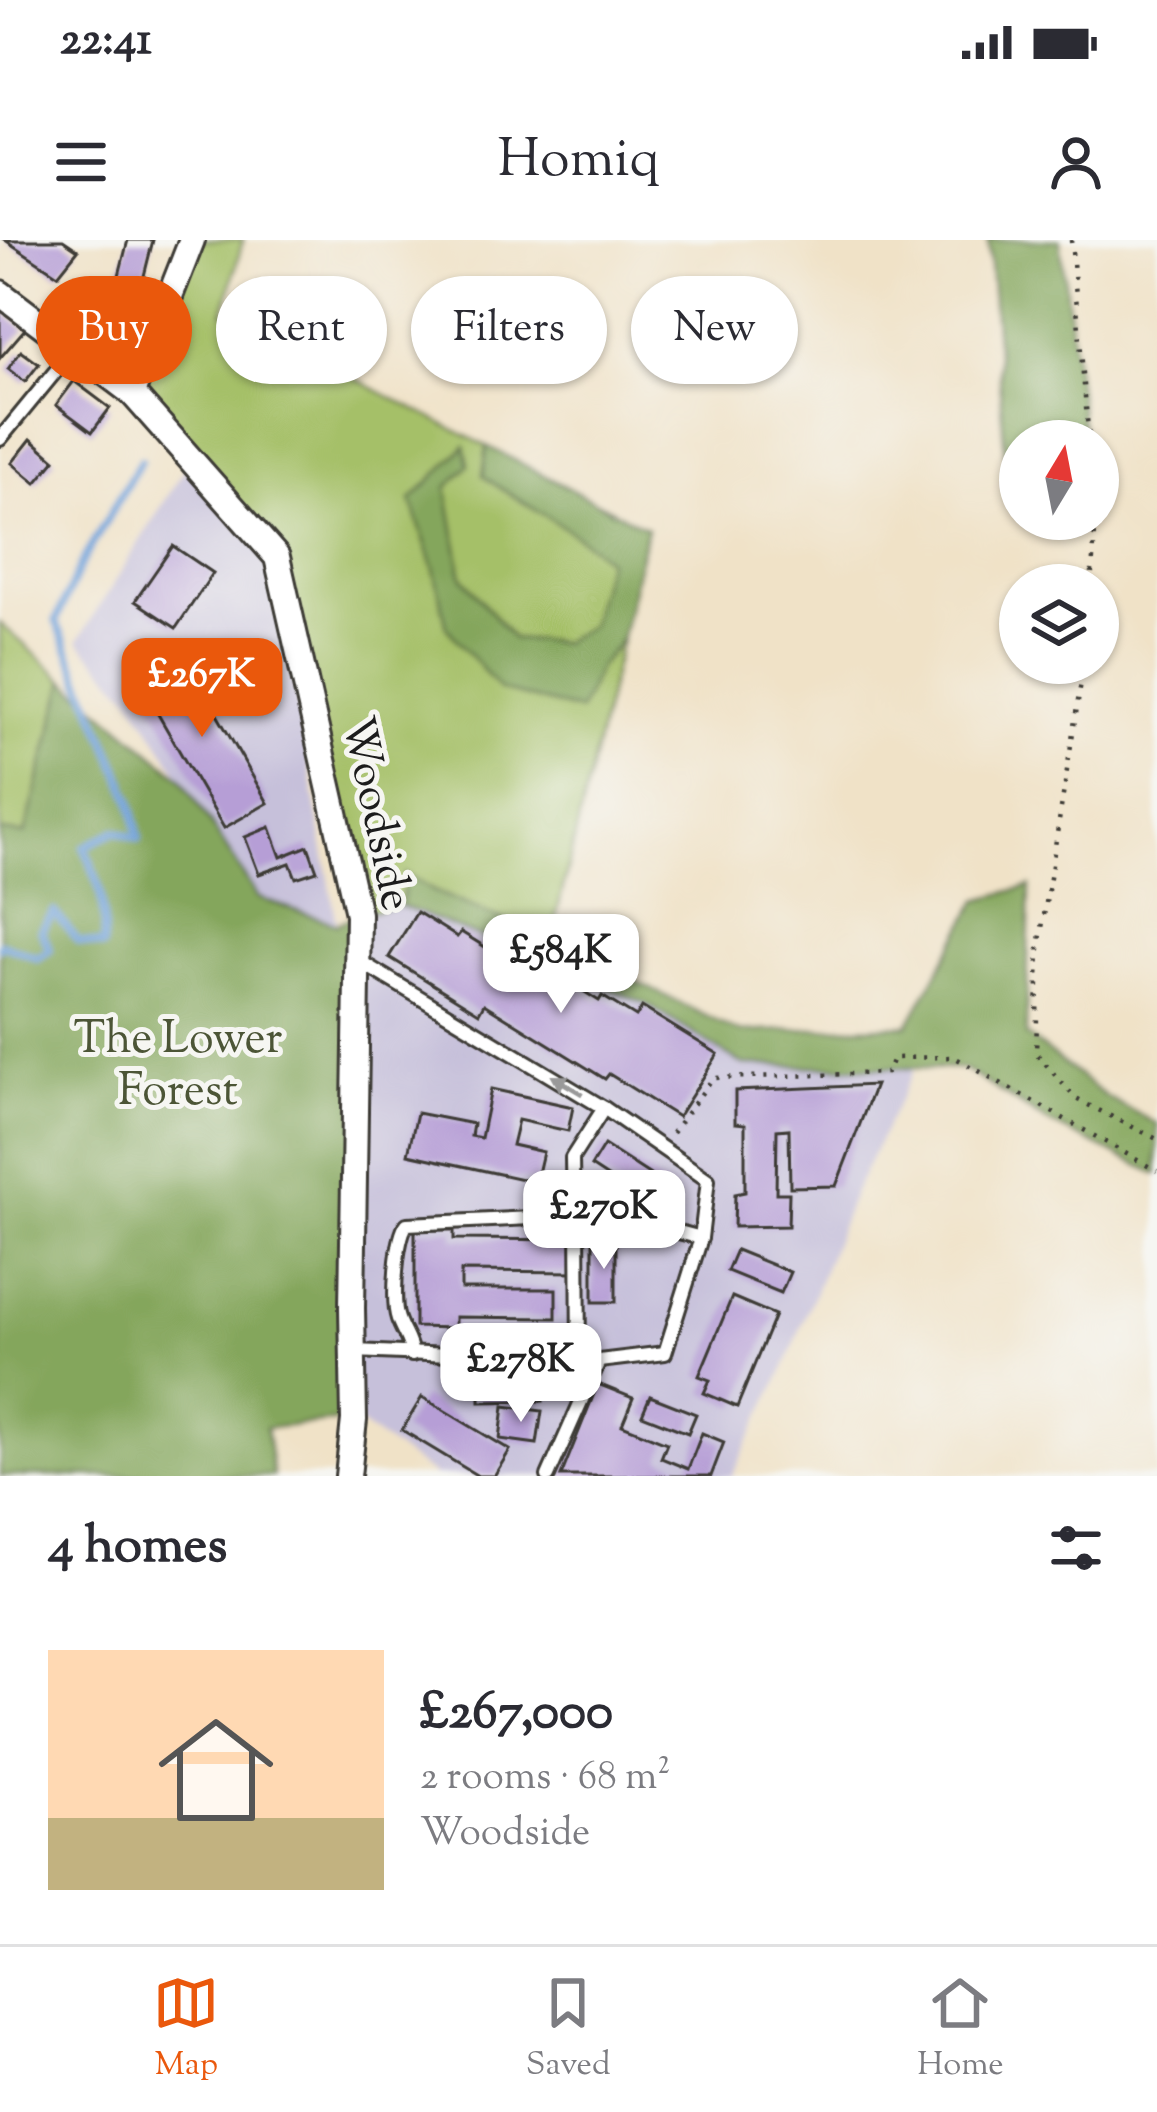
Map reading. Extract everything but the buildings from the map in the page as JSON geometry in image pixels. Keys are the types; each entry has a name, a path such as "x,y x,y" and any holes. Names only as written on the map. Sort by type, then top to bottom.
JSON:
{"street":[{"path":"132,393 193,240"},
{"name":"Woodside","path":"0,293 36,321"},
{"name":"Woodside","path":"120,384 278,557 358,914 354,1420 347,1476"}],"lane":[{"path":"0,440 46,384"},
{"path":"352,1351 578,1361 665,1353 700,1238 708,1180 604,1108 358,960"},
{"path":"578,1361 572,1158 604,1108"},
{"path":"412,1355 396,1310 399,1235 407,1224 576,1216 653,1225 700,1238"},
{"path":"548,1476 599,1361"}],"path":[{"path":"1071,240 1086,420"},
{"path":"1081,684 1039,947 1036,1053 1076,1099 1157,1138"},
{"path":"663,1146 713,1078 887,1073 893,1058 954,1057 1157,1172"}],"shaded area":[{"path":"187,465 273,565 337,924 258,898 129,695 78,641"},
{"path":"401,906 643,1002 744,1065 915,1068 854,1192 787,1363 732,1476 435,1476 354,1420 358,914"}],"green space":[{"path":"192,240 243,240 234,276 216,276 216,384 365,384 647,528 551,940 406,875 401,906 358,914 277,558 132,393 136,384 192,384 192,276 178,276"},
{"path":"988,240 1060,240 1081,420 1002,420"},
{"path":"465,446 469,465 447,488 462,576 513,639 561,642 590,626 607,560 483,476 487,446 647,528 621,640 599,667 579,711 500,690 447,628 411,500"},
{"path":"0,623 69,684 65,682 25,835 0,831"},
{"name":"The Lower Forest","path":"65,680 181,777 258,898 337,924 358,914 354,1420 266,1428 273,1476 0,1476 0,831 25,834"},
{"path":"405,874 739,1032 908,1025 978,900 1030,886 1026,1035 1105,1096 1157,1124 1157,1174 1047,1122 964,1069 743,1065 643,1002 401,906"}],"waterway":[{"path":"0,947 38,958 50,950 41,930 54,912 78,941 103,946 101,895 84,847 115,831 139,839 131,799 56,621 81,564 141,460"}]}
